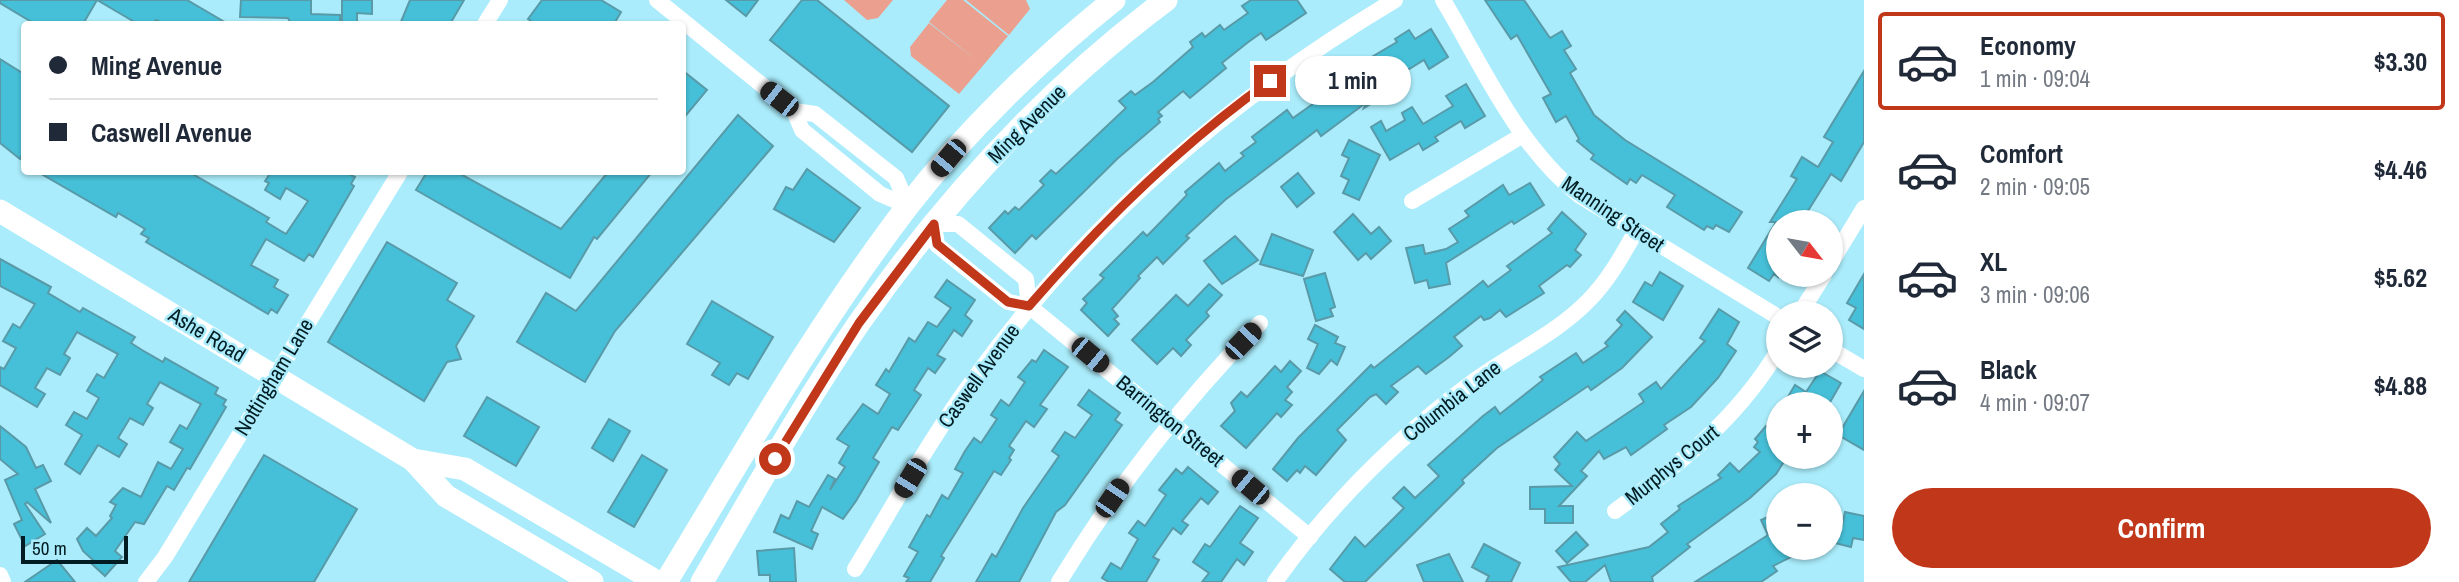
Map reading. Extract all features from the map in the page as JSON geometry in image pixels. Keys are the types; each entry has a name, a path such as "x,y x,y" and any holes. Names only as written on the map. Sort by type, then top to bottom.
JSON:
{"main road":[{"name":"Ming Avenue","path":"666,582 805,352 908,205 1038,65 1114,0"},
{"name":"Ming Avenue","path":"702,582 859,323 934,224 1040,109 1166,0"},
{"path":"934,224 937,191 985,120"},
{"path":"859,323 910,228 908,205"},
{"name":"Ashe Road","path":"0,211 413,460 446,496 592,582"},
{"name":"Ashe Road","path":"413,460 465,469 657,582"}],"street":[{"path":"487,21 500,0"},
{"path":"657,0 683,21"},
{"name":"Caswell Avenue","path":"855,569 937,433 1029,306 1116,211 1199,135 1307,55 1395,0"},
{"name":"Manning Street","path":"1443,0 1523,135 1560,181 1636,231 1766,310"},
{"path":"686,23 794,111 802,130 880,194 908,205"},
{"path":"794,111 815,114 896,177 908,205"},
{"path":"1412,201 1523,135"},
{"name":"Nottingham Lane","path":"146,582 165,557 398,175"},
{"path":"1843,243 1864,208"},
{"path":"934,224 958,224 1026,279 1029,306"},
{"name":"Barrington Street","path":"934,224 937,244 1008,302 1029,306 1310,537"},
{"name":"Columbia Lane","path":"1275,582 1345,496 1427,418 1587,302 1605,282 1636,231"},
{"path":"1059,582 1123,482 1170,421 1260,323"},
{"path":"1843,357 1864,369"},
{"name":"Murphys Court","path":"1615,510 1711,437 1766,369"},
{"path":"0,575 3,582"}],"shaded area":[{"path":"844,0 893,0 878,18 867,20"},
{"path":"947,0 963,0 1008,36 959,94 911,56 910,47 929,23 976,60 929,22"},
{"path":"966,0 1026,0 1030,9 1009,35"}],"building":[{"path":"0,0 97,0 85,21 30,21 0,3"},
{"path":"97,0 187,0 223,21 156,20 133,21"},
{"path":"241,0 311,0 311,14 340,15 340,21 290,21 288,18 240,17"},
{"path":"342,0 372,0 372,14 357,13 357,21 342,21"},
{"path":"410,0 464,0 452,21 401,21"},
{"path":"542,0 601,0 621,12 616,21 528,19"},
{"path":"726,0 758,0 746,16"},
{"path":"802,0 817,0 949,106 912,152 770,40"},
{"path":"1251,0 1297,0 1306,13 1266,40 1261,33 1247,43 1222,63 1226,68 1190,98 1183,91 1158,112 1162,116 1158,119 1160,122 1117,159 1036,239 1032,235 1015,253 989,228 1005,211 1008,214 1015,207 1019,210 1044,185 1040,181 1051,170 1056,174 1126,108 1119,101 1131,91 1135,95 1153,82 1193,47 1190,42 1202,33 1205,37 1220,25 1224,30 1248,13 1242,6"},
{"path":"1485,0 1524,0 1550,38 1562,31 1571,46 1564,50 1576,69 1570,73 1594,115 1625,140 1742,212 1729,232 1716,225 1713,229 1707,226 1704,230 1667,207 1675,195 1642,175 1636,183 1630,179 1627,184 1591,159 1594,155 1577,141 1579,139 1566,116 1556,122 1543,98 1551,94 1517,35 1511,39"},
{"path":"1431,29 1448,57 1429,69 1424,60 1385,84 1390,92 1364,108 1367,102 1321,136 1317,130 1225,200 1186,236 1189,238 1163,264 1157,257 1138,276 1140,278 1112,309 1118,316 1114,319 1119,324 1108,336 1081,310 1087,303 1083,299 1104,278 1100,275 1143,232 1147,236 1187,195 1185,192 1219,163 1225,171 1244,156 1241,153 1256,142 1252,137 1287,110 1293,118 1317,101 1314,96 1329,85 1327,82 1361,59 1363,62 1397,42 1395,39 1409,30 1415,39"},
{"path":"0,59 21,72 20,159 0,143"},
{"path":"1864,71 1864,142 1841,181 1831,174 1808,210 1778,210 1797,179 1791,176 1802,157 1818,167 1833,142 1824,137"},
{"path":"686,73 707,90 686,115"},
{"path":"1466,84 1485,116 1465,128 1461,121 1435,137 1438,141 1423,150 1419,143 1390,160 1371,127 1381,121 1386,131 1405,120 1402,113 1412,107 1423,124 1453,106 1446,96"},
{"path":"738,115 773,146 615,331 585,382 517,342 546,293 576,311"},
{"path":"1349,140 1380,155 1359,200 1343,193 1349,180 1341,176 1349,158 1342,155"},
{"path":"807,169 860,208 834,242 774,209 786,187 793,190"},
{"path":"1298,173 1314,193 1297,207 1281,187"},
{"path":"43,175 194,175 269,218 266,222 286,234 308,201 286,188 280,199 265,190 269,183 265,181 269,175 355,177 351,184 354,186 313,257 309,254 304,261 266,239 251,265 278,280 274,287 288,295 277,313 271,309 268,314 146,242 149,238 141,234 145,229 118,213 116,217"},
{"path":"425,175 462,175 561,229 606,175 650,175 597,239 594,237 570,278 416,190"},
{"path":"1530,183 1544,205 1514,224 1512,221 1446,263 1450,284 1429,288 1427,280 1415,283 1406,248 1423,245 1425,254 1446,249 1458,242 1449,229 1469,216 1465,211 1503,185 1509,195"},
{"path":"1562,212 1586,234 1575,250 1581,255 1570,267 1567,265 1539,286 1544,293 1506,317 1500,310 1484,320 1481,316 1454,337 1462,346 1449,357 1426,374 1418,366 1391,386 1398,392 1386,404 1376,394 1370,397 1337,430 1346,440 1316,475 1305,466 1300,473 1297,470 1287,481 1273,469 1298,438 1371,365 1374,368 1483,281 1488,287 1511,270 1507,266 1552,233 1548,229"},
{"path":"1353,214 1371,234 1379,227 1391,241 1371,259 1366,253 1358,260 1334,232"},
{"path":"1272,234 1313,250 1303,276 1260,264"},
{"path":"1235,236 1258,260 1222,284 1204,261"},
{"path":"1766,238 1766,279 1748,268"},
{"path":"387,242 457,283 447,300 474,316 456,346 461,359 447,362 424,401 328,342"},
{"path":"0,259 51,287 48,293 80,312 83,308 135,337 131,343 142,350 163,362 165,358 218,388 215,394 226,400 223,405 226,407 190,469 187,468 174,490 167,486 144,524 135,522 115,551 122,557 105,576 92,564 94,561 83,551 77,539 87,528 96,536 112,518 110,516 116,505 110,502 123,488 141,497 158,462 171,469 183,449 170,442 180,425 187,429 201,404 160,382 147,404 153,408 143,425 130,418 118,438 127,444 119,457 98,445 80,474 65,464 82,435 66,425 74,412 87,419 99,398 87,391 97,374 104,378 118,354 77,332 64,354 70,358 60,375 47,368 35,388 45,394 37,407 0,385 0,367 4,369 16,348 3,341 13,324 20,328 35,304 0,286"},
{"path":"1660,272 1683,286 1663,320 1633,302 1645,282 1652,286"},
{"path":"1325,273 1335,307 1330,309 1333,316 1316,321 1304,279"},
{"path":"1864,274 1864,329 1849,320 1856,308 1847,303"},
{"path":"947,280 975,300 965,315 972,321 962,336 954,330 937,355 945,359 935,373 928,368 914,390 921,395 898,430 892,427 873,458 879,462 856,501 843,519 822,507 811,531 818,534 812,549 774,532 781,515 789,519 797,501 809,507 828,475 835,479 830,490 845,467 839,463 849,446 837,439 863,404 878,414 890,394 876,385 886,369 889,372 909,338 915,342 928,322 937,327 951,308 935,297"},
{"path":"1209,284 1222,295 1206,312 1209,316 1186,340 1191,345 1181,356 1173,348 1157,364 1132,340 1176,295 1188,306"},
{"path":"712,301 773,337 748,379 737,373 729,385 712,375 720,363 687,344"},
{"path":"1719,309 1739,322 1727,344 1736,351 1718,378 1691,407 1664,425 1667,429 1631,455 1626,447 1604,459 1599,451 1581,471 1587,476 1559,506 1573,506 1573,523 1545,523 1545,509 1530,509 1530,487 1572,486 1555,470 1560,464 1554,457 1577,432 1586,441 1644,402 1639,394 1656,382 1661,389 1705,341 1700,338"},
{"path":"1625,311 1652,337 1622,368 1591,390 1588,386 1497,448 1462,480 1464,483 1365,582 1345,582 1330,569 1355,537 1365,547 1404,508 1393,498 1404,487 1415,498 1439,476 1428,465 1483,416 1495,407 1500,414 1543,380 1540,377 1576,353 1583,363 1608,346 1605,343 1622,325 1617,320"},
{"path":"1315,325 1338,337 1335,343 1345,347 1337,365 1331,360 1319,374 1307,368 1318,344 1308,339"},
{"path":"1044,350 1068,367 1040,405 1047,409 1034,427 1026,421 1009,446 1014,450 1009,458 1011,460 1001,475 994,471 941,556 944,558 930,582 906,582 909,578 904,576 918,552 909,547 942,495 948,499 963,473 955,469 965,451 974,438 981,443 997,419 991,415 1001,400 1009,406 1025,382 1018,377 1032,360 1036,362"},
{"path":"1290,361 1301,371 1287,387 1292,392 1285,400 1292,405 1281,417 1277,413 1246,448 1221,426 1235,411 1231,403 1241,392 1247,397 1275,366 1281,372"},
{"path":"1815,378 1832,378 1841,383 1836,392 1806,392"},
{"path":"1795,385 1806,392 1791,392"},
{"path":"1089,390 1120,413 1115,420 1122,425 1065,505 1056,512 1019,582 976,582 992,554 996,557 1023,508 1059,456 1052,451 1065,432 1075,438 1092,415 1078,405"},
{"path":"1864,391 1864,450 1843,438 1843,427"},
{"path":"487,397 539,427 516,466 464,436"},
{"path":"609,419 630,431 613,461 592,448"},
{"path":"0,426 26,447 36,468 43,465 51,481 35,489 51,523 27,502 25,504 45,534 25,546 14,524 22,520 5,480 18,474 0,459"},
{"path":"1766,426 1766,469 1779,469 1776,474 1750,498 1687,544 1690,547 1652,577 1653,582 1611,582 1605,565 1585,582 1571,582 1558,567 1649,547 1668,532 1661,524 1680,509 1678,506 1721,478 1718,475 1730,463 1739,472 1760,452 1754,447 1758,442 1755,439"},
{"path":"264,455 357,509 314,582 189,582"},
{"path":"642,455 667,470 634,527 608,512"},
{"path":"1188,467 1218,492 1208,504 1201,498 1182,521 1188,525 1181,534 1173,528 1153,557 1159,560 1146,582 1109,582 1102,578 1111,563 1121,569 1138,539 1129,533 1138,521 1145,526 1166,495 1159,490 1176,469 1182,474"},
{"path":"1240,506 1258,518 1240,543 1253,552 1244,565 1237,559 1221,582 1202,582 1209,573 1193,562 1205,544 1210,547"},
{"path":"1845,512 1864,516 1864,540 1853,538 1851,547 1843,545"},
{"path":"1766,518 1766,531 1761,520"},
{"path":"1576,532 1588,545 1567,563 1556,551"},
{"path":"1766,536 1766,560 1785,560 1773,566 1777,571 1761,582 1695,582"},
{"path":"1484,544 1520,563 1511,582 1486,582 1489,576 1472,567"},
{"path":"794,548 796,582 770,582 770,575 759,575 757,551"},
{"path":"1449,554 1463,582 1424,582 1417,565"},
{"path":"57,560 75,582 25,582"}],"route":[{"path":"775,459 859,323 934,224 937,244 1008,302 1029,306 1070,259 1149,179 1199,135 1270,81"}]}
